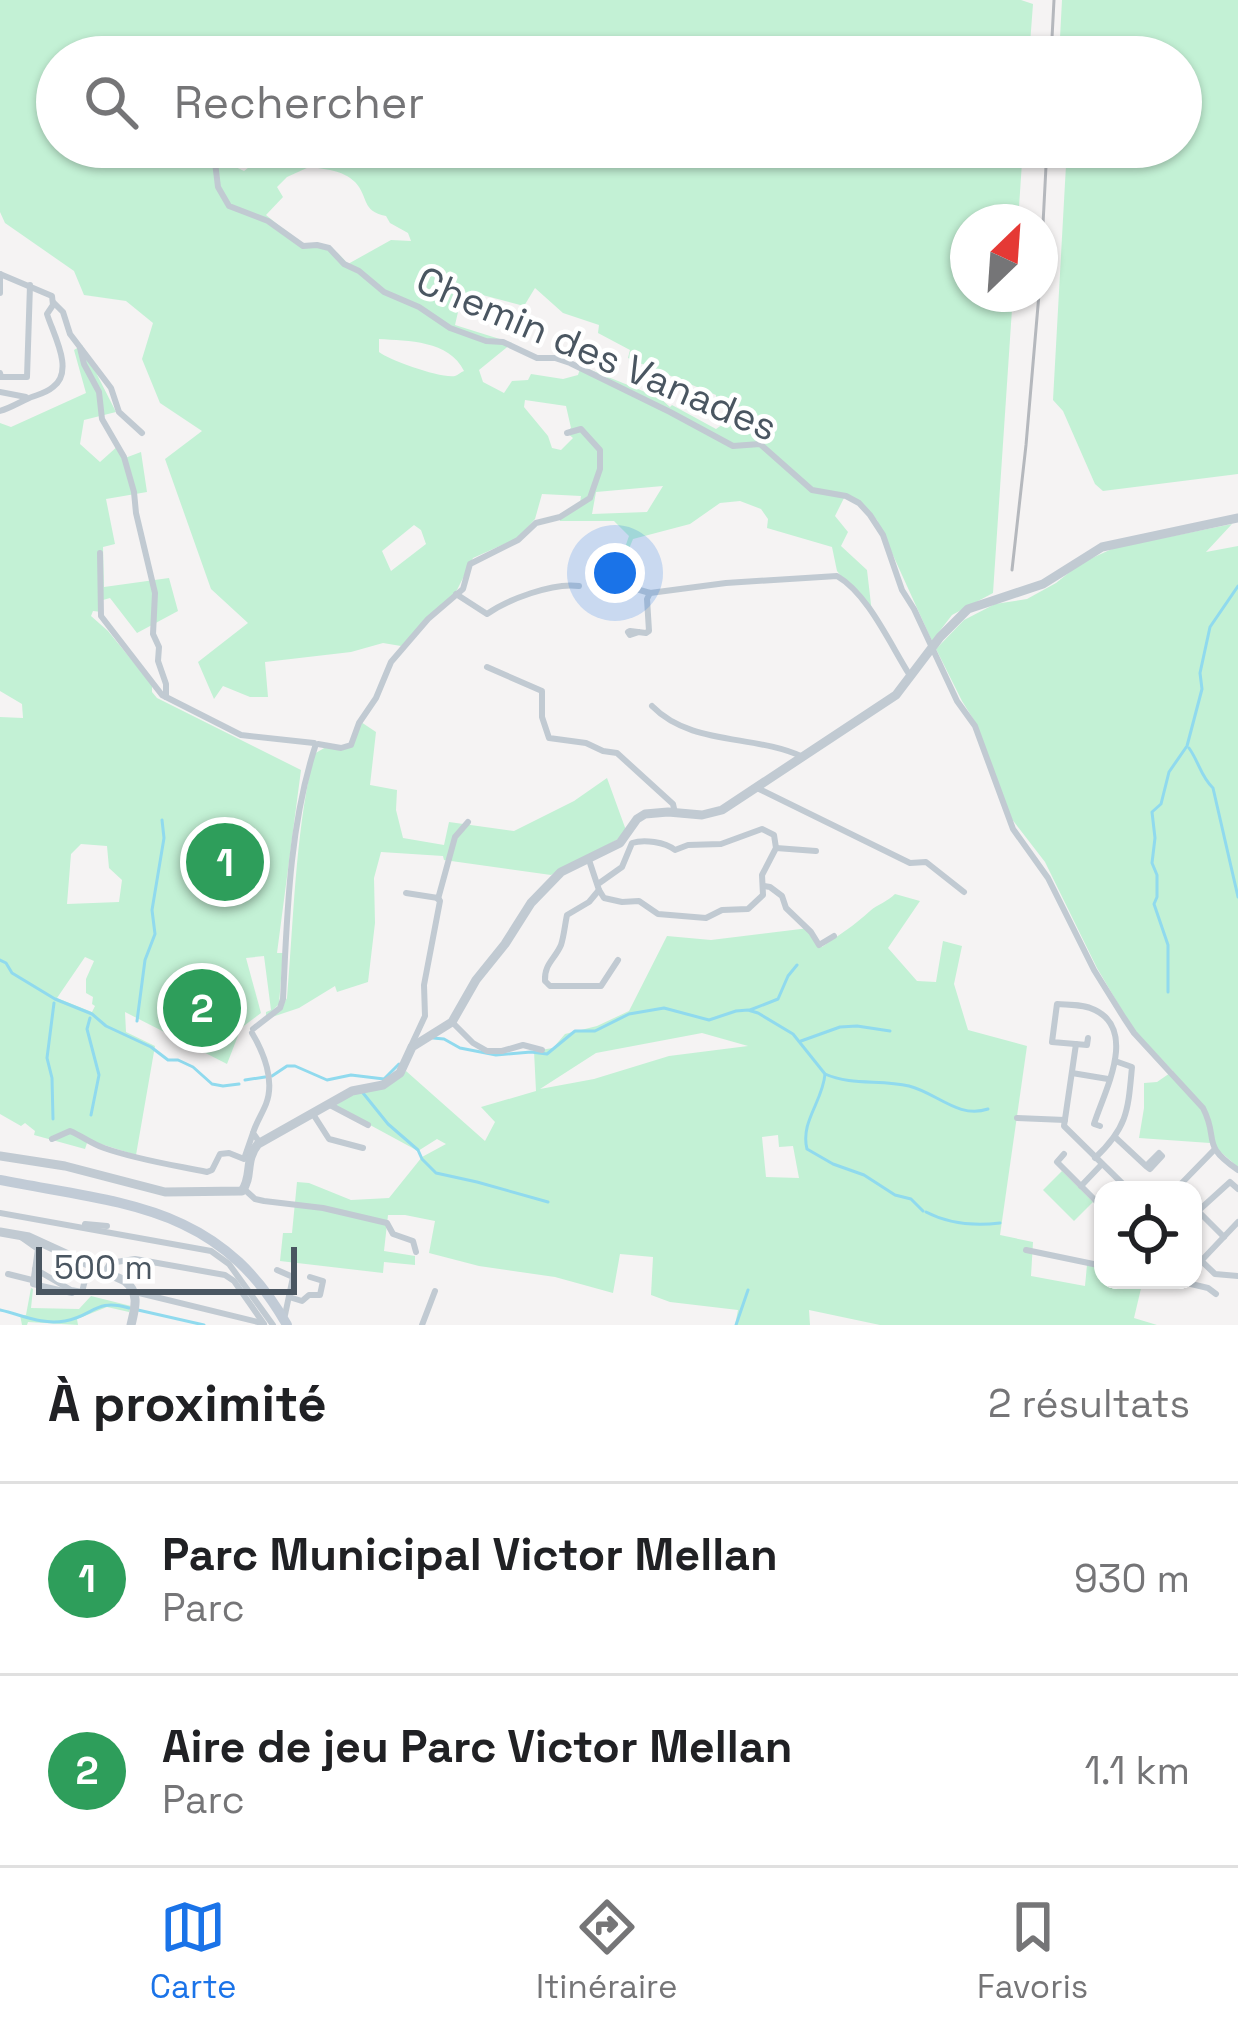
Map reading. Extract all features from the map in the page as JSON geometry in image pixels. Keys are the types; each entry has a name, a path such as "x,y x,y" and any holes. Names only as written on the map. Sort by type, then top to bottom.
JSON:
{"main road":[{"path":"0,1180 152,1210 191,1226 225,1248 286,1320"}],"street":[{"name":"Chemin des Vanades","path":"216,168 218,187 229,206 267,220 303,246 328,248 384,292 450,328 503,342 537,358 570,363 733,446 760,444 812,490 859,503 883,535 902,590 932,647"},
{"path":"0,293 0,274 48,293 62,309 70,334 111,388 119,412 142,434"},
{"path":"0,373 27,377 30,285"},
{"path":"1,392 27,397 50,390 63,374 47,314 53,303"},
{"path":"80,348 99,392 102,419 124,457 134,492 155,593 153,634 166,697"},
{"path":"0,411 27,397"},
{"path":"100,553 101,616 158,692 241,735 341,748 351,745 394,657 463,589 470,564 518,540 536,523 560,517 592,496 600,450 579,428 567,433"},
{"path":"411,1049 452,1022 531,902 561,872 620,843 637,819 645,814 712,814 803,757 892,698 968,609 1043,584 1102,547 1238,518"},
{"path":"621,556 621,582 650,593 837,576 848,583 912,676"},
{"path":"456,594 487,614 516,599 579,586"},
{"path":"639,632 649,631 650,593"},
{"path":"932,647 957,701 975,726 1013,829 1048,878 1094,970 1124,1018 1207,1114 1214,1150 1238,1170"},
{"path":"487,668 542,691 542,717 549,738 616,753 673,804 675,813"},
{"path":"652,706 683,729 771,745 803,757"},
{"path":"0,1156 65,1166 165,1192 244,1189 269,1098 256,1031 283,1000 296,838 316,745"},
{"path":"754,787 910,863 926,862 964,892"},
{"path":"52,1139 70,1131 106,1149 207,1172 222,1153 244,1159 257,1138 313,1114 352,1090 393,1079 405,1066 411,1041 425,1016 424,985 438,899 455,837 468,822"},
{"path":"586,862 598,887 604,898 639,901 658,914 706,918 722,910 748,909 762,897 763,872 776,848 774,836 762,829 751,830 721,844 675,850 669,845 632,843 622,867 598,887 589,902 567,914 562,943 547,964 545,981 550,986 601,986 618,960"},
{"path":"776,848 815,851"},
{"path":"764,886 782,896 786,908 819,945 834,936"},
{"path":"406,893 438,899"},
{"path":"1088,1039 1087,1045 1052,1042 1057,1004 1102,1013 1116,1037 1115,1061 1094,1124 1100,1126"},
{"path":"452,1022 482,1050 523,1045 542,1050"},
{"path":"1076,1044 1064,1126 1120,1181"},
{"path":"1082,1186 1116,1138 1128,1106 1132,1067 1115,1061"},
{"path":"1072,1073 1108,1078"},
{"path":"330,1105 368,1125"},
{"path":"313,1114 329,1139 363,1148"},
{"path":"1017,1118 1065,1120"},
{"path":"1116,1138 1146,1166"},
{"path":"1185,1181 1214,1150"},
{"path":"1064,1154 1057,1162 1094,1199"},
{"path":"1202,1203 1230,1181 1238,1189"},
{"path":"244,1189 255,1199 387,1223 393,1234 413,1241 416,1252"},
{"path":"0,1213 105,1229 222,1257 268,1325"},
{"path":"1202,1214 1224,1237"},
{"path":"1238,1222 1202,1263 1215,1274 1238,1276"},
{"path":"0,1232 21,1235 105,1268 129,1284 134,1292 133,1323"},
{"path":"21,1235 38,1249 34,1285 72,1293"},
{"path":"205,1250 225,1248"},
{"path":"1026,1250 1094,1264"},
{"path":"105,1268 135,1259 225,1275 268,1325"},
{"path":"35,1269 71,1290 82,1292 85,1280"},
{"path":"277,1270 293,1277 286,1320"},
{"path":"8,1274 32,1280"},
{"path":"289,1297 302,1301 320,1295 323,1281 310,1277"},
{"path":"1202,1287 1216,1294"},
{"path":"422,1325 435,1291"},
{"path":"134,1292 268,1325"}],"green space":[{"path":"0,0 1021,0 1033,4 1031,36 36,36 36,168 307,168 277,187 283,197 266,215 303,245 328,246 348,264 391,240 411,241 408,233 373,211 355,182 315,168 1022,168 1019,204 950,204 950,312 1012,312 993,593 952,615 932,641 877,520 846,494 835,516 848,532 841,546 867,570 872,613 837,571 832,547 767,528 768,519 761,509 740,501 720,503 690,524 633,539 624,561 629,536 614,521 560,521 560,514 580,503 581,496 542,494 535,519 518,538 473,558 456,592 401,646 383,643 351,652 265,662 268,697 250,697 223,686 214,699 198,662 248,623 211,589 165,459 202,431 160,403 142,359 153,323 126,301 84,295 74,271 5,223 0,212","holes":["535,288 563,313 599,325 598,333 630,350 628,358 716,395 716,402 736,413 734,425 726,422 716,429 660,398 581,366 578,375 563,379 531,374 528,380 512,381 504,393 483,382 479,370 512,343 455,325 458,312 471,292 524,306","379,339 438,348 464,371 455,376 416,368 379,352","525,400 566,406 571,428 566,432 573,438 561,450 552,448 524,407","663,486 647,512 592,514 596,492","414,525 426,544 391,571 382,551"]},
{"path":"1062,0 1238,0 1238,474 1103,491 1095,484 1063,411 1053,400 1066,168 1202,168 1202,36 1060,36"},
{"path":"82,345 116,412 84,420 80,444 100,462 119,445 125,458 141,452 147,492 106,499 115,544 103,547 104,587 169,578 178,611 137,633 110,598 103,600 102,612 93,611 91,616 152,685 157,698 301,770 277,953 283,953 279,1004 266,1017 271,1010 264,956 246,958 261,1013 241,1028 227,1064 125,1012 126,1032 155,1046 136,1155 88,1140 85,1149 34,1135 25,1123 21,1126 0,1114 0,717 23,718 22,704 0,691 0,423 11,427 86,393 74,350","holes":["81,844 107,846 109,868 122,880 119,902 67,904 71,854","85,957 94,961 86,979 86,993 95,1006 92,1012 57,998"]},
{"path":"1232,524 1206,552 1238,546 1238,1167 1210,1143 1139,1138 1144,1083 1157,1082 1173,1071 1133,1029 1045,862 1011,818 977,725 936,649 964,620 995,604 1027,599 1081,563 1114,548"},
{"path":"361,722 376,732 370,785 397,790 403,838 444,845 449,822 514,831 574,801 607,778 627,833 551,875 444,860 443,856 381,852 374,878 368,982 337,992 335,986 299,1008 272,1017 287,998 299,845 314,754 326,747 351,747"},
{"path":"895,894 920,901 888,948 917,981 936,982 943,941 962,946 954,984 968,1030 1027,1046 1000,1235 1033,1242 1031,1276 1085,1286 1087,1265 1094,1266 1094,1289 1141,1289 1134,1318 1157,1325 880,1325 809,1310 810,1325 735,1325 738,1310 670,1302 651,1295 653,1257 620,1254 613,1293 429,1253 435,1221 405,1215 388,1215 384,1251 415,1256 415,1265 384,1262 383,1273 280,1261 283,1233 292,1233 297,1182 351,1200 389,1198 422,1157 446,1144 437,1139 418,1151 335,1106 354,1093 389,1086 406,1071 485,1141 495,1122 481,1107 536,1091 534,1051 553,1048 565,1034 629,1011 667,936 711,940 809,928 822,947","holes":["702,1033 748,1046 669,1056 594,1079 540,1089 596,1053","778,1135 779,1147 793,1146 799,1178 766,1177 762,1137"]},
{"path":"1062,1171 1093,1202 1074,1221 1043,1190"},
{"path":"31,1288 31,1308 79,1309 91,1296 131,1306 129,1312 107,1307 77,1319 78,1325 22,1325 20,1315 26,1315"}],"waterway":[{"path":"1168,992 1168,945 1154,904 1157,875 1152,863 1152,812 1161,804 1169,772 1187,746 1202,689 1200,673 1210,627 1238,586"},
{"path":"1189,748 1213,788 1238,897"},
{"path":"137,1021 145,960 155,934 152,910 164,838 162,820"},
{"path":"0,960 12,973 55,999 92,1014 168,1060 193,1067 212,1084 239,1084"},
{"path":"750,1010 778,999 797,965"},
{"path":"53,1119 47,1058 54,1003"},
{"path":"433,1038 496,1055 547,1054 575,1031 595,1031 629,1014 664,1008 709,1020 736,1011 758,1013 793,1034 825,1074 807,1130 807,1149 911,1199 923,1211"},
{"path":"90,1018 87,1029 99,1075 91,1115"},
{"path":"801,1041 840,1027 890,1031"},
{"path":"272,1076 295,1066 327,1080 351,1075 384,1079 399,1064"},
{"path":"825,1074 909,1086 967,1111 988,1109"},
{"path":"245,1080 265,1077"},
{"path":"363,1093 436,1173 548,1202"},
{"path":"926,1212 962,1223 1000,1223"},
{"path":"736,1325 748,1290"},
{"path":"0,1310 56,1322 101,1306 129,1308"},
{"path":"138,1310 204,1325"}],"railway":[{"path":"1052,36 1054,0"},
{"path":"1044,204 1046,168"},
{"path":"1012,570 1037,312"}],"place":[{"name":"Parc Municipal Victor Mellan","path":"225,862"},
{"name":"Aire de jeu Parc Victor Mellan","path":"202,1008"}]}
